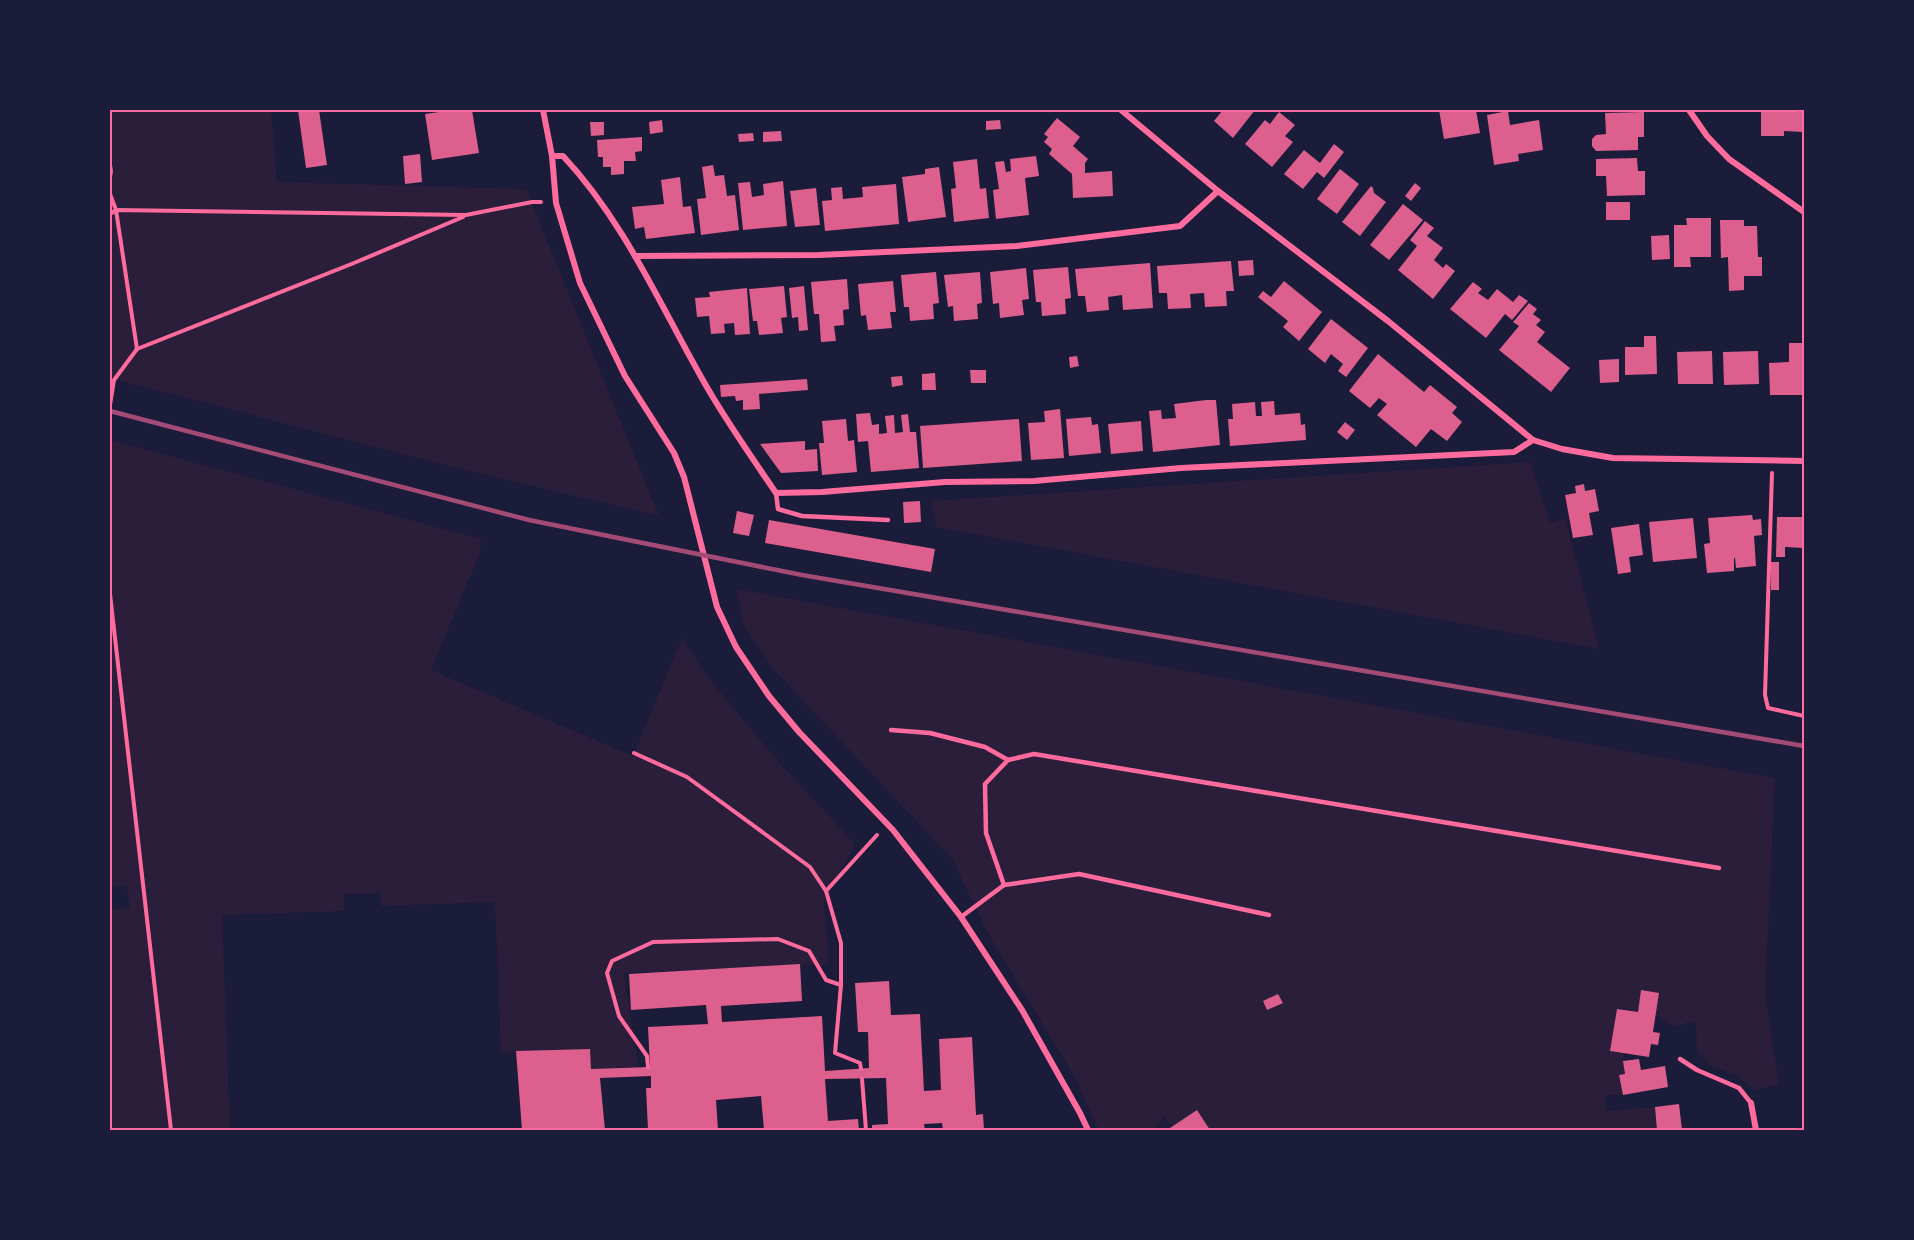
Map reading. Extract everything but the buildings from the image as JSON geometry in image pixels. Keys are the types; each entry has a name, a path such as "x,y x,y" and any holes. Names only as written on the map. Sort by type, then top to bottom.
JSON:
{"street":[{"path":"543,110 552,156 556,202 580,283 625,376 674,453 684,477 717,607 736,647 769,696 799,732 888,824 961,917 1022,1010 1088,1131"},
{"path":"1121,110 1218,191 1388,321 1533,440 1562,449 1613,458 1804,461"},
{"path":"1689,110 1707,136 1730,159 1804,212"},
{"path":"552,156 563,156 586,181 635,256 709,390 776,493 822,492 945,482 1034,481 1181,468 1514,452 1533,440"},
{"path":"635,256 819,255 1017,246 1180,226 1218,191"},
{"path":"1751,1103 1756,1131"}],"lane":[{"path":"776,493 778,509 802,516 888,520"},
{"path":"891,730 930,733 985,747 1008,760"},
{"path":"1004,885 986,834 985,784 1008,760 1034,754 1719,868"},
{"path":"961,917 1004,885 1079,874 1269,915"},
{"path":"1680,1059 1697,1070 1739,1088 1751,1103"}],"path":[{"path":"110,165 110,177"},
{"path":"110,194 116,210 137,349"},
{"path":"110,214 116,210 466,215 532,202 556,202"},
{"path":"110,405 114,380 137,349 354,263 466,215"},
{"path":"1772,461 1765,695 1768,708 1804,716"},
{"path":"110,594 171,1131"},
{"path":"634,753 687,777 810,867 826,891 841,943 841,985 835,1053 860,1063 861,1069"},
{"path":"826,891 888,824"},
{"path":"648,1067 647,1056 619,1016 607,973 612,961 653,942 778,939 809,951 826,980 841,985"},
{"path":"862,1079 866,1131"}],"shaded area":[{"path":"110,110 271,110 277,182 526,189 659,516 449,466 110,378 110,170 115,171 110,150"},
{"path":"110,440 481,539 480,553 431,670 633,756 682,638 709,679 777,760 855,844 824,902 829,964 624,973 638,1067 591,1069 589,1049 501,1052 495,902 381,906 380,893 344,894 344,911 222,915 230,1130 110,1130 110,910 130,907 126,885 110,888"},
{"path":"1530,462 1550,523 1565,518 1599,649 936,527 931,501"},
{"path":"736,589 1775,778 1765,995 1779,1084 1754,1090 1736,1075 1710,1066 1697,1052 1696,1022 1688,1022 1677,1027 1655,1015 1641,991 1638,1012 1617,1009 1610,1051 1624,1053 1625,1074 1619,1075 1623,1095 1604,1095 1607,1111 1655,1107 1657,1130 1210,1130 1197,1110 1172,1127 1164,1117 1153,1130 1099,1130 1074,1076 987,932 953,860 775,671 744,625"}],"railway":[{"path":"110,411 529,520 802,575 1804,746"}]}
